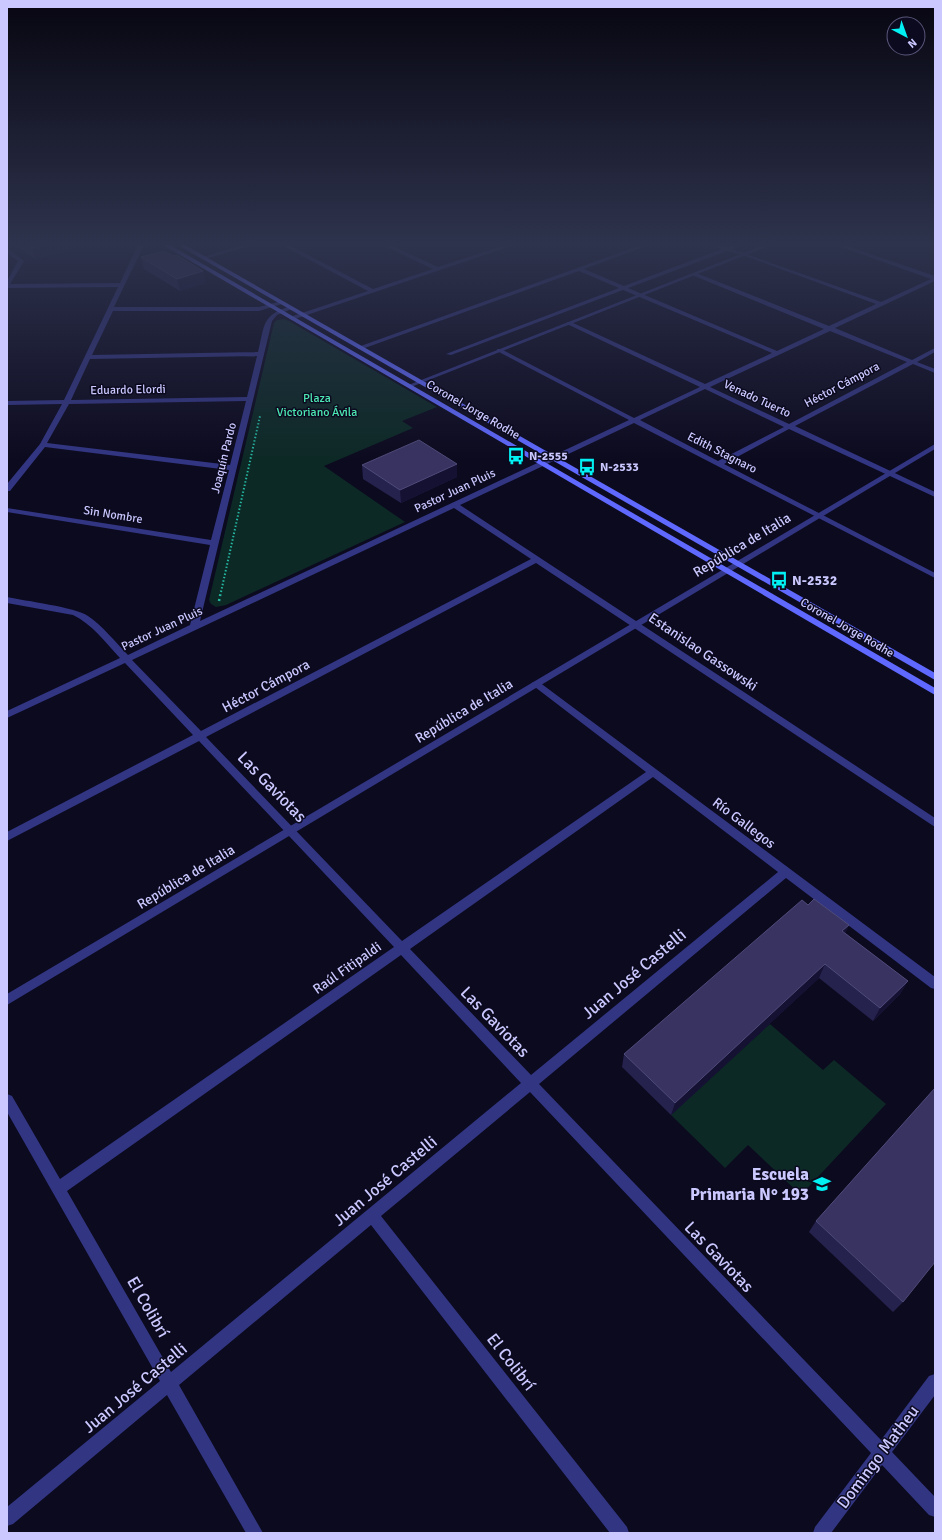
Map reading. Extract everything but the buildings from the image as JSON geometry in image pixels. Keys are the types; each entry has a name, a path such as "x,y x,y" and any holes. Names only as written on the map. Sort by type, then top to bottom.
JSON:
{"main road":[{"name":"Coronel Jorge Rodhe","path":"307,317 935,677"},
{"name":"Coronel Jorge Rodhe","path":"292,318 935,692"}],"street":[{"path":"7,489 43,445 67,402 107,317"},
{"name":"Joaquín Pardo","path":"194,627 260,354 269,320 272,317"},
{"path":"360,348 446,317"},
{"path":"449,354 547,317"},
{"path":"409,386 585,317"},
{"path":"691,317 776,353"},
{"path":"801,317 935,371"},
{"name":"Pastor Juan Pluis","path":"7,715 853,317"},
{"name":"Venado Tuerto","path":"569,323 935,495"},
{"name":"Edith Stagnaro","path":"499,350 935,576"},
{"name":"Héctor Cámpora","path":"718,464 935,350"},
{"path":"88,357 260,354"},
{"name":"Eduardo Elordi","path":"7,403 250,399"},
{"path":"43,445 233,468"},
{"name":"República de Italia","path":"7,1000 935,446"},
{"name":"Estanislao Gassowski","path":"454,505 935,823"},
{"name":"Sin Nombre","path":"7,510 215,543"},
{"name":"Héctor Cámpora","path":"7,837 537,559"},
{"name":"Las Gaviotas","path":"7,600 65,611 84,617 98,629 935,1509"},
{"name":"Río Gallegos","path":"536,684 935,984"},
{"name":"Raúl Fitipaldi","path":"58,1189 653,772"},
{"name":"Juan José Castelli","path":"7,1518 786,872"},
{"name":"El Colibrí","path":"7,1100 255,1533"},
{"name":"El Colibrí","path":"372,1215 621,1533"},
{"name":"Domingo Matheu","path":"821,1533 935,1382"}],"path":[{"path":"219,601 261,412"}],"green space":[{"name":"Plaza Victoriano Ávila","path":"284,319 437,407 402,421 413,428 324,466 405,522 226,605 216,607 211,604 209,600 274,323 277,320"},
{"path":"770,1024 823,1070 834,1060 886,1104 801,1195 748,1145 725,1168 671,1115"}],"place":[{"name":"N-2555","path":"516,456"},
{"name":"N-2533","path":"587,467"},
{"name":"N-2532","path":"779,580"},
{"name":"Escuela Primaria N° 193","path":"822,1184"}]}
